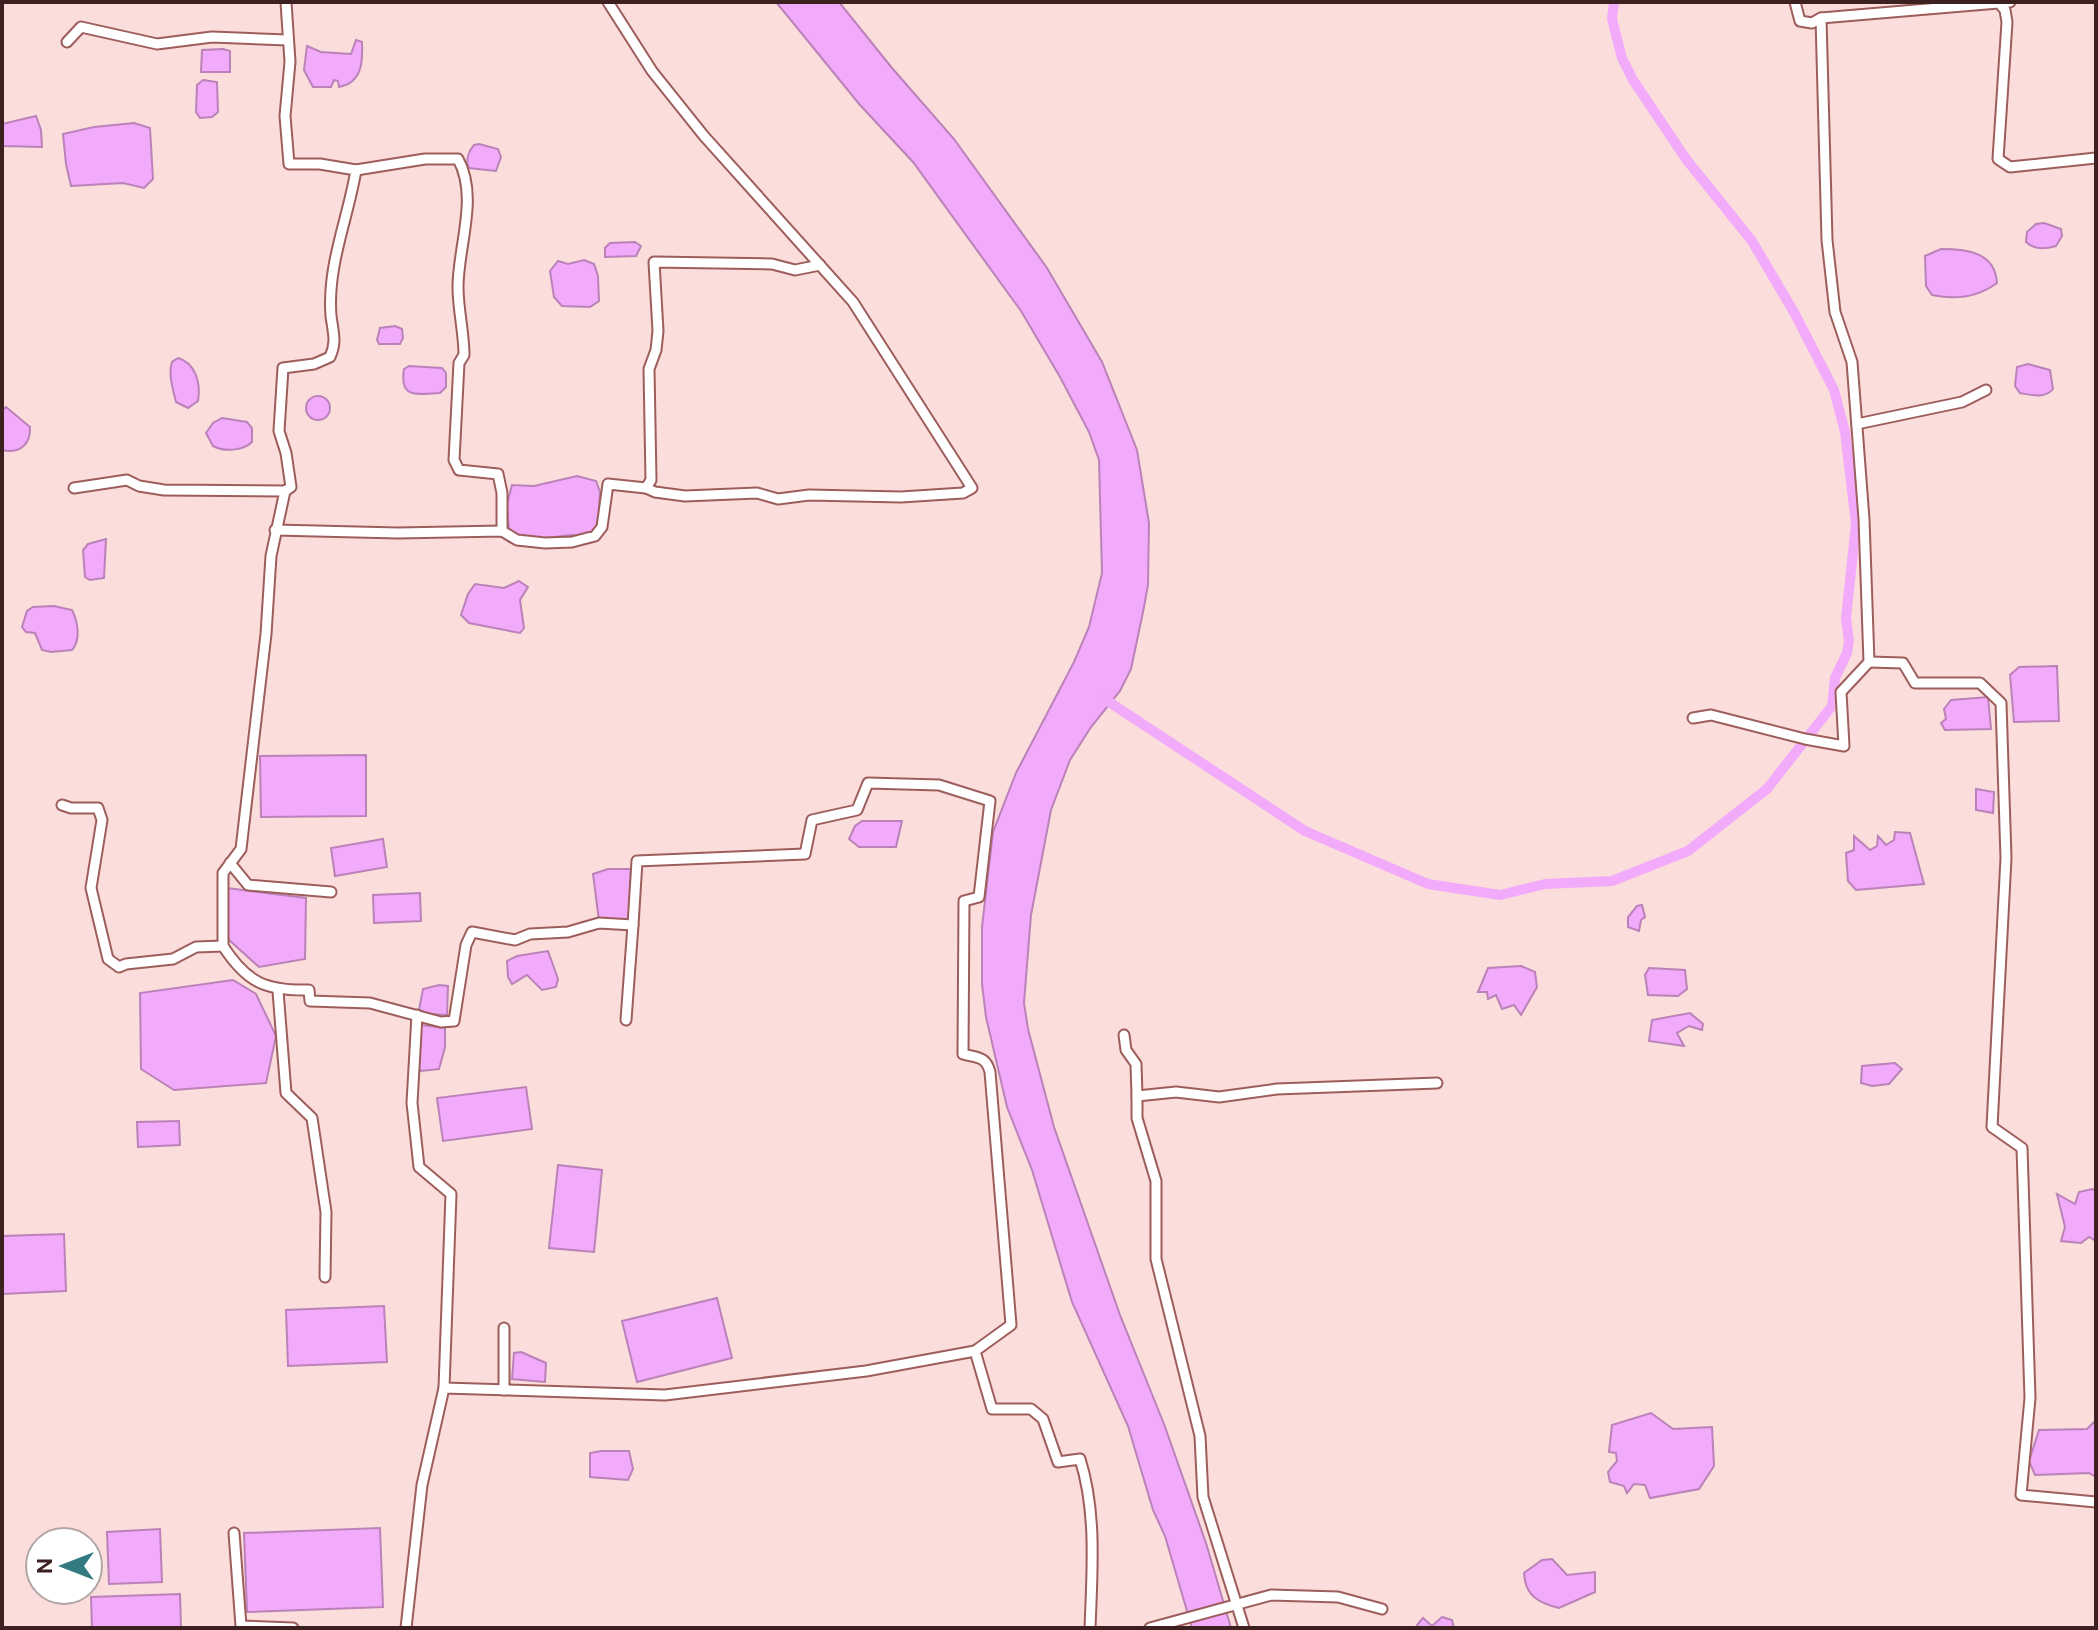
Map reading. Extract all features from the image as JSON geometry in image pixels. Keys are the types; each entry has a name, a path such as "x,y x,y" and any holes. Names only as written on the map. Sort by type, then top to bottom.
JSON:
{"street":[{"path":"286,2 290,62 285,116 289,164 320,164 356,170 438,158 458,159 466,172 468,191 458,284 464,355 459,363 454,460 459,470 498,474 502,493 502,531"},
{"path":"275,530 398,533 502,531 517,540 572,542 595,536 602,527 608,484 685,496 757,493 778,499 835,494 901,497 963,493 972,488 853,302 704,136 652,71 608,2"},
{"path":"1795,2 1800,21 1812,23 1821,18 2010,2"},
{"path":"1999,3 2005,10 2007,22 1998,159 2010,167 2096,158"},
{"path":"1693,718 1711,715 1844,746 1841,692 1869,662 1864,519 1852,362 1835,312 1827,240 1821,18"},
{"path":"67,42 81,27 157,44 212,37 288,40"},
{"path":"74,488 127,480 139,486 164,490 285,491 291,487 279,431 283,368 314,364 330,357 336,345 331,315 331,282 356,170"},
{"path":"646,488 651,480 649,369 656,350 658,331 654,262 772,264 795,270 820,265"},
{"path":"1857,424 1962,402 1986,390"},
{"path":"285,491 271,556 266,634 241,849 223,873 223,946 239,970 278,991 309,990 310,1001 370,1003 441,1022 454,1021 466,945 472,932 515,940 530,934 568,932 599,923 633,925"},
{"path":"1869,662 1903,663 1915,683 1980,683 2001,703 2006,858 1992,1127 2022,1148 2030,1398 2021,1495 2096,1502"},
{"path":"444,1388 665,1395 866,1371 975,1351 1011,1325 990,1072 983,1058 963,1054 964,901 979,897 990,801 939,785 868,783 857,810 812,820 805,854 637,861 626,1020"},
{"path":"62,805 98,808 102,820 91,888 108,959 119,967 173,959 196,947 223,946"},
{"path":"230,863 248,885 331,892"},
{"path":"278,991 286,1093 312,1118 322,1176 326,1212 325,1277"},
{"path":"406,1628 422,1485 444,1388 451,1194 419,1167 412,1103 417,1015"},
{"path":"1124,1035 1126,1050 1136,1064 1137,1118 1156,1181 1156,1259 1200,1436 1203,1497 1244,1628"},
{"path":"1137,1096 1176,1092 1219,1097 1277,1089 1437,1083"},
{"path":"504,1328 504,1390"},
{"path":"975,1351 992,1409 1031,1409 1043,1419 1058,1462 1080,1459 1088,1483 1092,1564 1090,1628"},
{"path":"234,1533 241,1626 293,1628"},
{"path":"1150,1628 1271,1595 1338,1597 1382,1609"}],"shaded area":[{"path":"776,2 839,2 954,139 1047,268 1102,362 1137,450 1149,523 1148,585 1143,612 1131,669 1120,691 1070,760 1051,810 1031,915 1024,1003 1054,1127 1120,1315 1164,1424 1206,1543 1231,1628 1192,1628 1128,1426 1072,1302 1032,1170 1007,1107 986,1017 982,984 982,927 993,832 1016,773 1089,627 1102,573 1099,460 1089,432 1021,311 913,162 860,105"},
{"path":"356,40 362,42 357,76 347,85 339,87 338,81 334,80 331,87 313,87 304,70 307,46 321,52 351,54"},
{"path":"202,50 230,51 230,72 201,72"},
{"path":"203,80 217,82 218,112 212,117 200,118 196,112 197,85"},
{"path":"36,116 42,147 2,146 2,124"},
{"path":"134,123 150,128 153,179 144,188 123,183 71,186 63,134"},
{"path":"474,145 498,149 501,157 496,171 469,168 469,153"},
{"path":"2044,223 2061,229 2062,236 2056,246 2040,248 2029,245 2026,242 2027,232 2036,224"},
{"path":"635,242 641,246 636,256 605,257 605,248 610,243"},
{"path":"1941,249 1978,254 1991,265 1997,283 1966,296 1932,295 1926,286 1925,256"},
{"path":"584,260 594,264 599,301 590,307 562,306 554,297 550,271 558,261 568,264"},
{"path":"395,326 402,329 400,344 379,344 380,328"},
{"path":"178,358 189,364 198,381 198,401 188,408 176,402 172,387 172,362"},
{"path":"2028,364 2050,370 2053,389 2050,392 2038,396 2020,393 2015,386 2017,367"},
{"path":"409,366 442,368 446,373 446,387 440,393 412,393 404,386 403,379 404,369"},
{"path":"318,396 327,399 330,408 327,417 318,420 309,417 306,408 309,399"},
{"path":"6,407 30,427 26,443 14,451 2,450 2,411"},
{"path":"222,418 247,422 252,428 252,442 233,450 213,446 206,433 213,423"},
{"path":"577,476 596,481 600,492 598,529 580,536 529,540 509,531 507,504 512,485 534,486"},
{"path":"106,539 104,578 90,580 85,577 83,550 88,544"},
{"path":"519,581 528,587 520,600 524,628 520,633 469,623 461,615 475,584 504,588"},
{"path":"54,606 72,610 78,636 72,650 42,650 35,633 26,632 22,627 27,611 33,607"},
{"path":"2057,666 2059,721 2014,722 2010,675 2019,667"},
{"path":"1988,697 1991,729 1945,730 1941,723 1946,719 1944,709 1951,700"},
{"path":"366,755 366,816 261,817 260,756"},
{"path":"1976,789 1994,792 1993,813 1976,810"},
{"path":"862,821 902,821 896,847 859,847 849,839 855,826"},
{"path":"1895,832 1910,833 1924,884 1856,890 1848,881 1846,853 1854,850 1854,836 1870,850 1877,846 1878,836 1886,845 1894,840"},
{"path":"383,839 387,867 335,876 331,848"},
{"path":"608,869 631,869 629,920 599,921 593,874"},
{"path":"227,888 306,898 305,959 259,967 228,939"},
{"path":"420,893 421,921 374,923 373,895"},
{"path":"1642,905 1645,917 1641,920 1639,931 1628,927 1628,917 1637,906"},
{"path":"548,951 558,979 556,987 542,990 527,975 512,984 508,977 507,961 517,956"},
{"path":"1521,966 1535,972 1537,987 1521,1015 1514,1005 1502,1009 1496,995 1488,999 1487,992 1478,992 1488,968"},
{"path":"1649,968 1685,970 1687,989 1678,996 1648,995 1645,975"},
{"path":"233,980 256,994 276,1036 266,1083 174,1090 141,1069 140,993"},
{"path":"448,986 447,1015 419,1010 423,989"},
{"path":"1690,1013 1703,1024 1702,1030 1689,1026 1677,1033 1684,1046 1649,1041 1652,1020"},
{"path":"421,1025 445,1028 445,1047 439,1069 421,1071 416,1063"},
{"path":"1895,1063 1902,1069 1889,1084 1872,1086 1861,1083 1862,1066"},
{"path":"526,1087 532,1129 443,1141 437,1098"},
{"path":"179,1121 180,1145 138,1147 137,1122"},
{"path":"558,1165 602,1170 594,1252 549,1248"},
{"path":"2096,1191 2096,1241 2089,1237 2081,1243 2061,1241 2065,1227 2057,1194 2075,1204 2079,1192"},
{"path":"64,1234 66,1291 2,1294 2,1236"},
{"path":"717,1298 732,1358 637,1382 622,1321"},
{"path":"384,1306 387,1362 288,1366 286,1310"},
{"path":"521,1352 546,1363 545,1382 512,1379 514,1353"},
{"path":"1651,1413 1673,1429 1712,1427 1714,1466 1699,1489 1650,1498 1645,1485 1634,1484 1627,1493 1624,1486 1610,1482 1608,1472 1617,1461 1616,1453 1609,1452 1612,1425"},
{"path":"2096,1420 2096,1477 2089,1473 2035,1475 2029,1461 2039,1430 2087,1429"},
{"path":"629,1451 633,1469 628,1480 590,1477 590,1453"},
{"path":"380,1528 383,1607 247,1612 244,1533"},
{"path":"160,1529 162,1582 109,1584 107,1532"},
{"path":"1552,1559 1567,1575 1595,1572 1595,1592 1559,1608 1534,1597 1527,1587 1524,1573 1542,1560"},
{"path":"180,1594 181,1628 92,1628 91,1606 104,1606 104,1597"},
{"path":"1442,1617 1452,1620 1454,1628 1419,1628 1417,1625 1423,1618 1432,1626"}],"waterway":[{"path":"1103,698 1305,831 1428,884 1500,895 1545,884 1612,881 1688,851 1767,789 1832,706 1835,678 1849,641 1846,618 1856,524 1845,432 1834,390 1795,314 1752,241 1686,159 1633,80 1622,58 1612,19 1614,2"}]}
